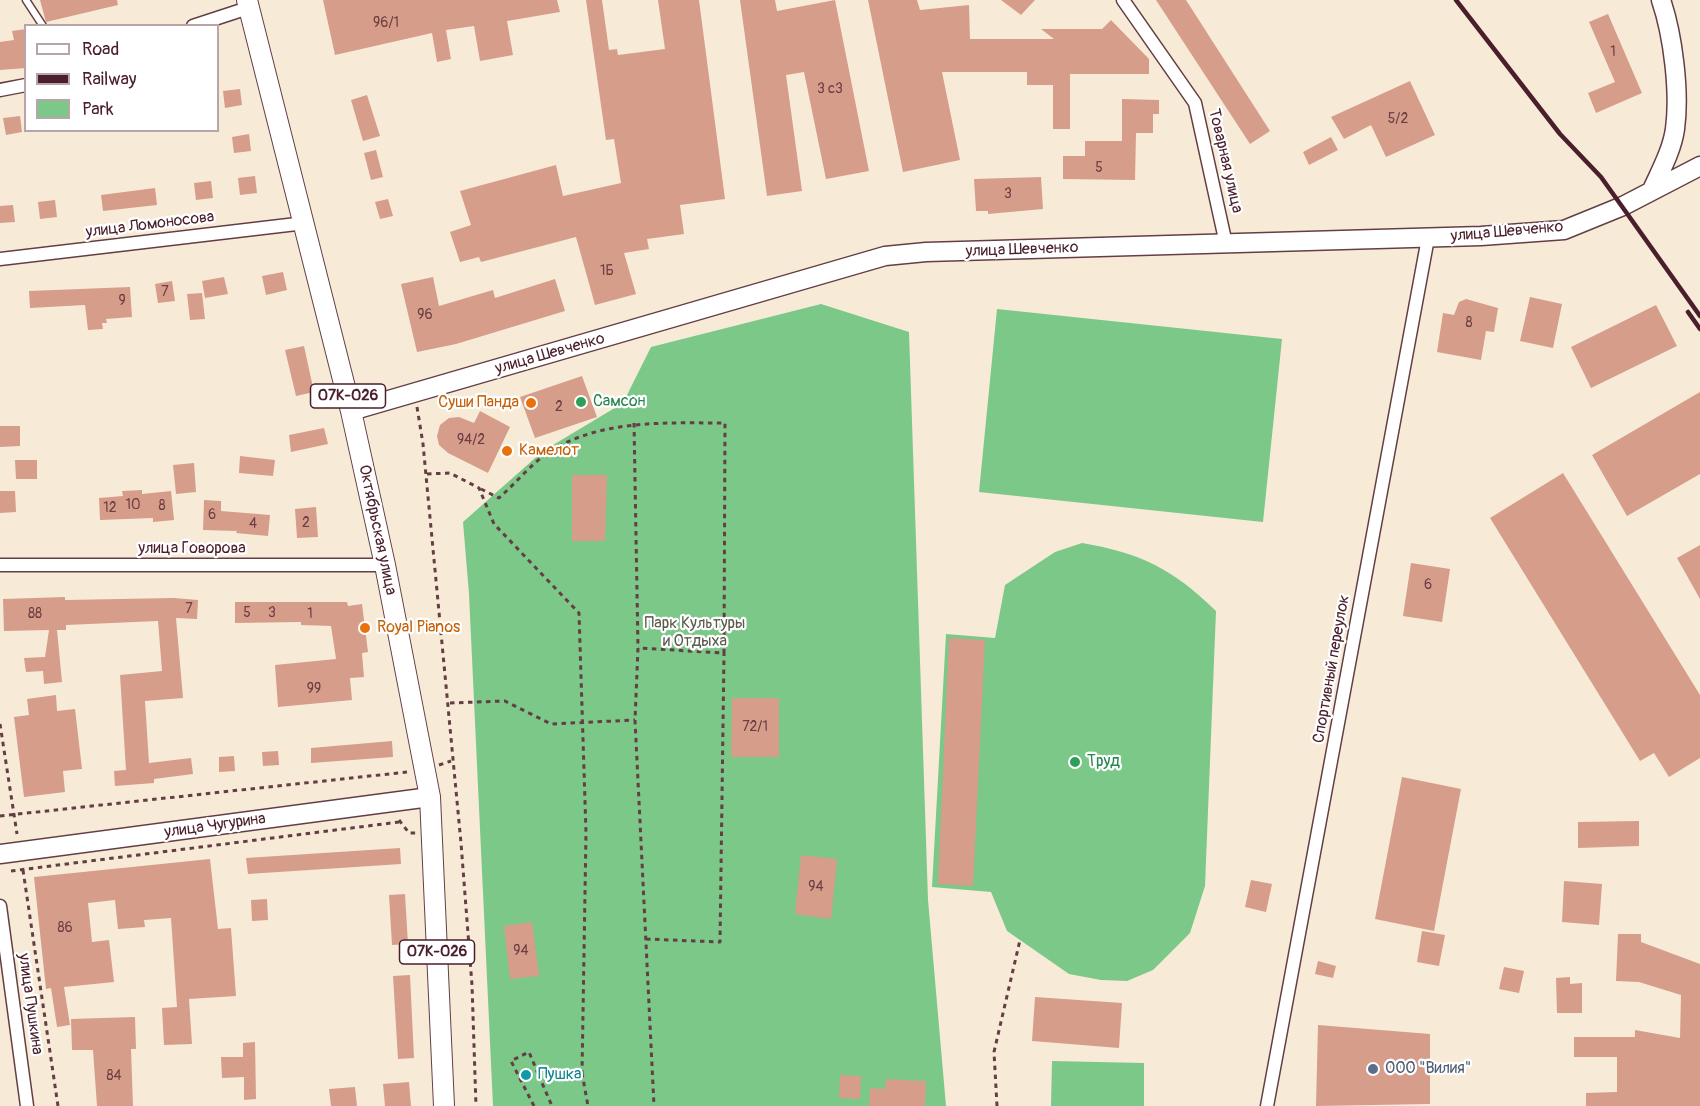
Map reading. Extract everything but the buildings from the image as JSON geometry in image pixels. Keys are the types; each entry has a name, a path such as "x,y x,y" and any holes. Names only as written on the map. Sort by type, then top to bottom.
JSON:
{"main road":[{"name":"Октябрьская улица","path":"248,4 351,411 385,565 430,797 444,1106"}],"street":[{"name":"Товарная улица","path":"1123,0 1195,103 1226,244"},
{"path":"1652,190 1666,159 1675,129 1674,71 1661,0"},
{"path":"198,24 248,4"},
{"path":"0,90 24,85"},
{"name":"улица Шевченко","path":"351,411 885,256 926,252 1428,238 1564,230 1623,206 1700,166"},
{"name":"улица Ломоносова","path":"0,259 305,223"},
{"name":"Спортивный переулок","path":"1267,1106 1428,238"},
{"name":"улица Говорова","path":"0,566 385,565"},
{"name":"улица Чугурина","path":"0,854 430,797"},
{"name":"улица Пушкина","path":"0,906 27,1106"}],"lane":[{"path":"26,0 42,24"}],"path":[{"path":"415,394 427,474 450,703 452,761 472,986 476,1106"},
{"path":"427,474 450,473 500,498 550,452 592,434 634,423 725,423 720,942 646,939"},
{"path":"634,423 638,648 635,720 654,1106"},
{"path":"479,488 494,524 579,613 586,833 582,1073 588,1106"},
{"path":"638,648 724,653"},
{"path":"450,703 505,701 551,724 635,720"},
{"path":"0,724 58,1106"},
{"path":"0,816 424,769"},
{"path":"9,872 399,822"},
{"path":"997,1106 994,1052 1020,940"},
{"path":"534,1106 511,1061 529,1052 553,1106"},
{"path":"539,1076 582,1073"}],"green space":[{"name":"Парк Культуры и Отдыха","path":"821,304 909,332 928,900 946,1106 493,1106 469,594 463,522 543,451 623,403 651,347"},
{"path":"997,309 1282,339 1263,522 979,492"},
{"name":"Труд","path":"1082,543 1122,552 1155,565 1185,584 1216,611 1205,886 1190,933 1153,970 1127,981 1101,980 1069,974 1007,931 991,892 932,887 946,634 995,638 1005,585 1055,552"},
{"path":"1052,1061 1144,1063 1144,1106 1051,1106"}],"railway":[{"path":"1456,0 1560,134 1601,177 1700,316"},
{"path":"1688,312 1700,329"}],"place":[{"name":"Самсон","path":"581,402"},
{"name":"Суши Панда","path":"531,403"},
{"name":"Камелот","path":"507,451"},
{"name":"Royal Pianos","path":"365,628"},
{"name":"Труд","path":"1075,762"},
{"name":"ООО \"Вилия\"","path":"1373,1069"},
{"name":"Пушка","path":"526,1075"}]}
